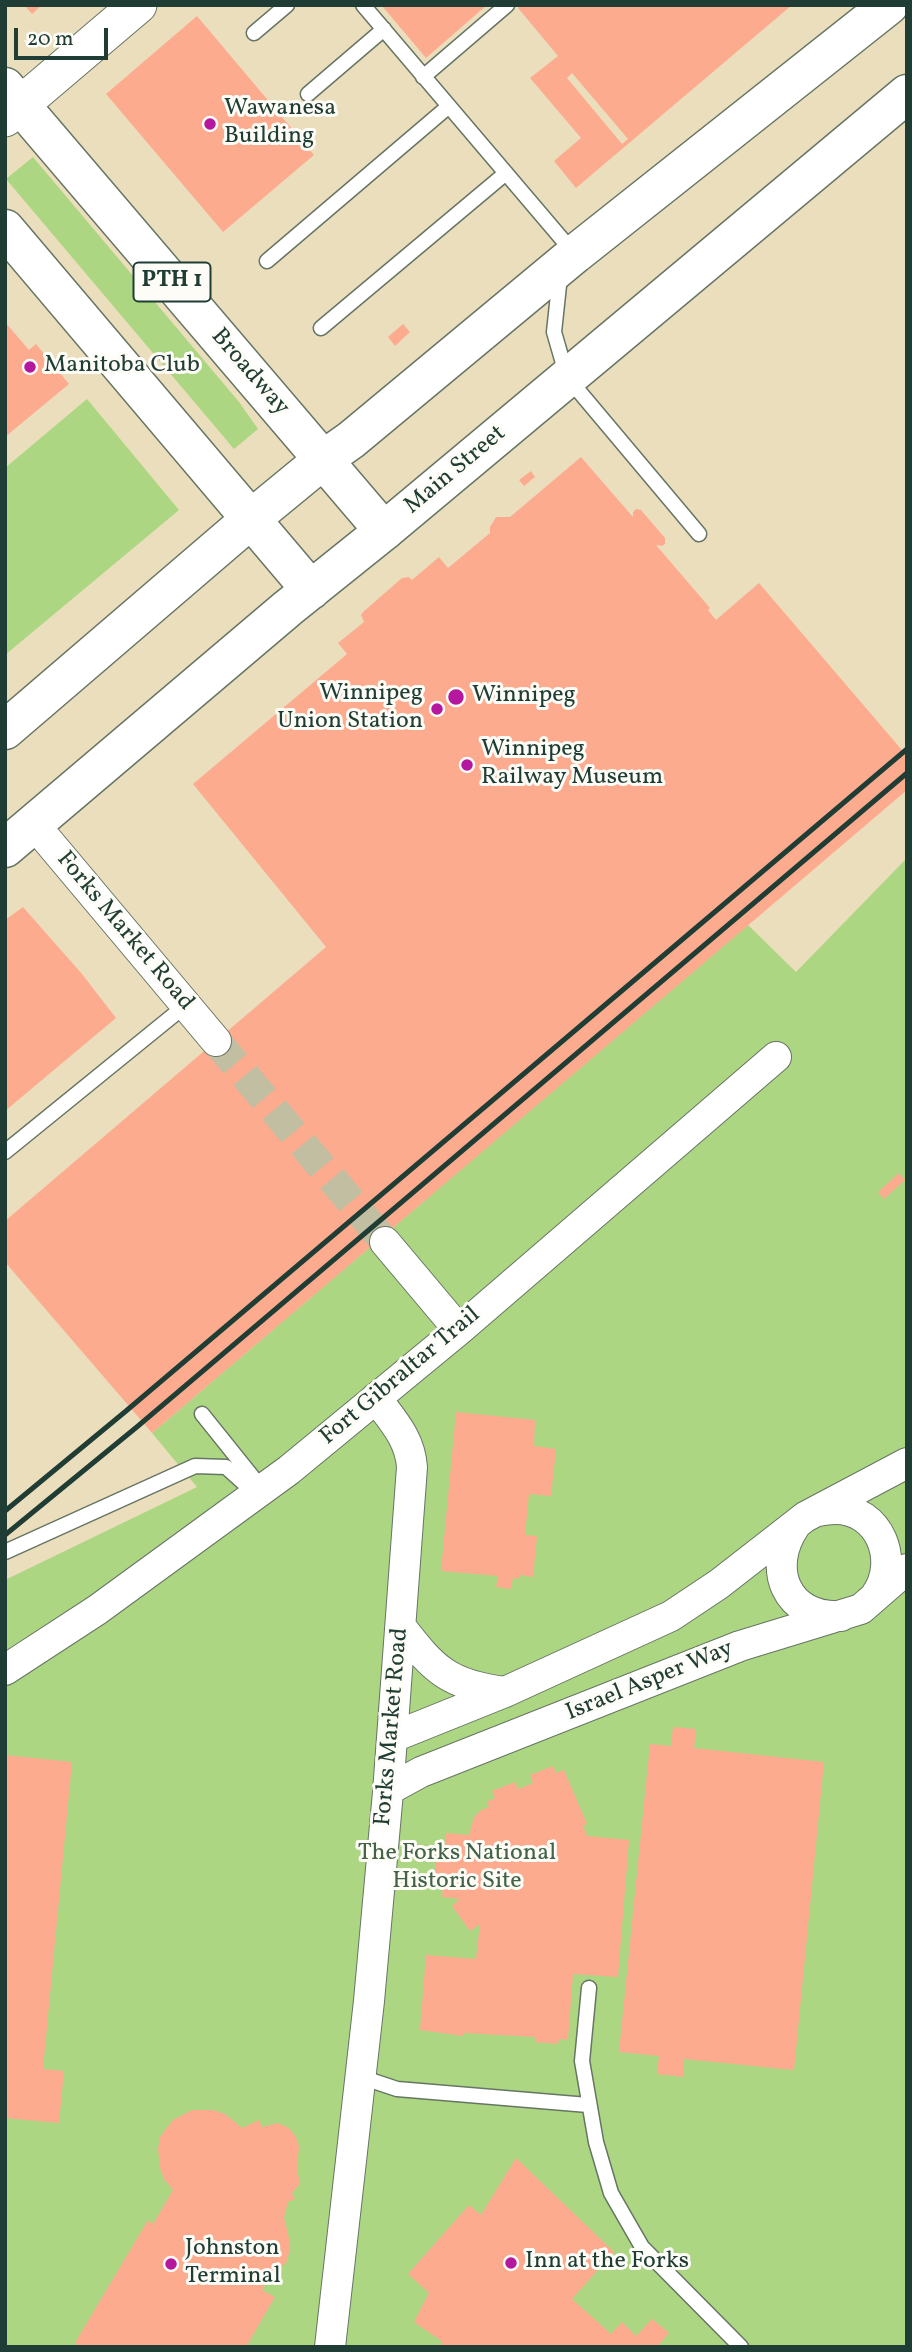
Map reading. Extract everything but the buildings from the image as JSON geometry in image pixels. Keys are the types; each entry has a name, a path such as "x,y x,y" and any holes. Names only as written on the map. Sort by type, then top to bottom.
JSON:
{"main road":[{"path":"5,730 324,459 351,440 568,261 889,5"},
{"name":"Main Street","path":"19,835 907,94"},
{"name":"Broadway","path":"10,103 324,459 384,531"},
{"path":"869,126 907,122"},
{"path":"5,229 311,590"}],"street":[{"path":"10,103 138,5"},
{"name":"Forks Market Road","path":"19,835 186,1005 216,1041"},
{"name":"Fort Gibraltar Trail","path":"5,1670 97,1610 260,1492 459,1330 776,1057"},
{"path":"385,1242 459,1330"},
{"name":"Forks Market Road","path":"330,2347 361,2077 393,1737 411,1455 406,1438 376,1398"},
{"name":"Israel Asper Way","path":"393,1737 505,1692 671,1616 719,1584 806,1518 907,1463"},
{"path":"845,1615 822,1615 813,1612 795,1600 788,1591 780,1566 781,1553 785,1541 806,1518 835,1509 850,1511 875,1528 884,1544 888,1561 884,1582 874,1599"},
{"name":"Israel Asper Way","path":"388,1790 421,1772 740,1646 861,1609 907,1569"},
{"path":"401,1627 420,1652 447,1676 475,1688 505,1692"},
{"name":"Forks Market Road","path":"333,2317 340,2347"}],"lane":[{"path":"254,33 287,5"},
{"path":"363,5 506,173 568,261 554,332 567,376 699,534"},
{"path":"423,76 508,5"},
{"path":"308,94 384,29"},
{"path":"267,261 449,106"},
{"path":"321,328 506,173"},
{"path":"5,1152 186,1005"},
{"path":"202,1415 260,1492"},
{"path":"5,1552 195,1466 226,1467 260,1492"},
{"path":"589,1988 582,2061 588,2105 611,2193 642,2246 741,2347"},
{"path":"361,2077 397,2088 588,2105"}],"green space":[{"path":"33,157 239,402 258,429 234,449 6,179"},
{"path":"87,399 179,510 5,655 5,468"},
{"name":"The Forks National Historic Site","path":"907,858 907,2347 5,2347 5,1580 197,1487 152,1433 748,925 796,972"}],"tunnel":[{"path":"216,1041 385,1242"}],"railway":[{"path":"5,1511 907,749"},
{"path":"5,1535 138,1426 907,773"}],"place":[{"name":"Wawanesa Building","path":"210,124"},
{"name":"Manitoba Club","path":"30,367"},
{"name":"Winnipeg","path":"456,697"},
{"name":"Winnipeg Union Station","path":"437,709"},
{"name":"Winnipeg Railway Museum","path":"467,765"},
{"name":"Inn at the Forks","path":"511,2263"},
{"name":"Johnston Terminal","path":"171,2264"}]}
